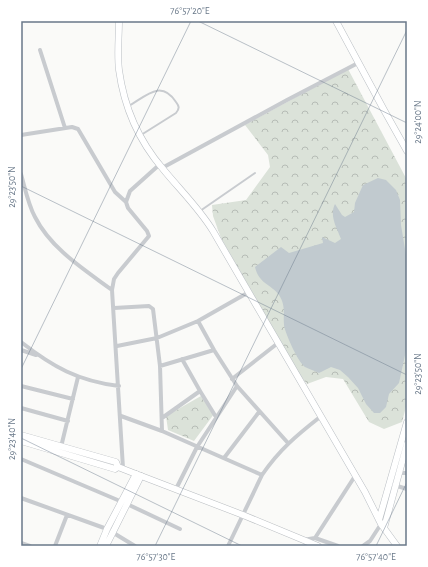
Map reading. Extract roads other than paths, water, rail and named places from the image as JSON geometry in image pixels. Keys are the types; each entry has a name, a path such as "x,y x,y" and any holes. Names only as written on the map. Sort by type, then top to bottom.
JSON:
{"street":[{"path":"119,21 119,69 132,120 147,148 160,166 199,211 214,231 381,524 397,546"},
{"path":"336,21 407,151"},
{"path":"40,50 65,128"},
{"path":"126,202 130,191 160,166 358,63"},
{"path":"21,135 74,127 79,130 115,192 126,202 128,208 147,231 149,236 118,272 114,279 112,290 117,346 121,467"},
{"path":"21,174 34,215 46,235 60,249 112,290"},
{"path":"117,346 157,338 198,321 249,292"},
{"path":"114,308 149,306 154,311 160,366 162,431"},
{"path":"198,321 214,350 237,386 288,443"},
{"path":"21,342 40,356 69,373 101,383 119,386"},
{"path":"232,379 278,343"},
{"path":"21,350 40,356"},
{"path":"160,366 214,350"},
{"path":"182,359 216,417"},
{"path":"60,449 78,377"},
{"path":"21,386 73,399"},
{"path":"176,489 197,447 237,386"},
{"path":"162,418 200,391"},
{"path":"21,408 68,421"},
{"path":"224,458 259,412"},
{"path":"120,416 162,431 262,475"},
{"path":"228,546 262,475 288,443 320,417"},
{"path":"363,546 370,541 381,524 407,422"},
{"path":"21,434 115,470 121,467"},
{"path":"21,441 60,449"},
{"path":"381,524 392,484 399,473 407,444"},
{"path":"21,459 180,528"},
{"path":"121,467 318,546"},
{"path":"399,473 407,473"},
{"path":"100,546 107,529 124,503 139,475"},
{"path":"315,538 355,476"},
{"path":"392,484 407,489"},
{"path":"21,498 107,529 135,546"},
{"path":"106,546 124,503"},
{"path":"55,546 67,515"},
{"path":"303,540 315,538 338,546"},
{"path":"303,540 308,546"},
{"path":"21,543 30,546"}],"lane":[{"path":"128,107 154,91 160,90 169,92 179,106 176,113 140,135"},
{"path":"199,211 255,173"}]}
